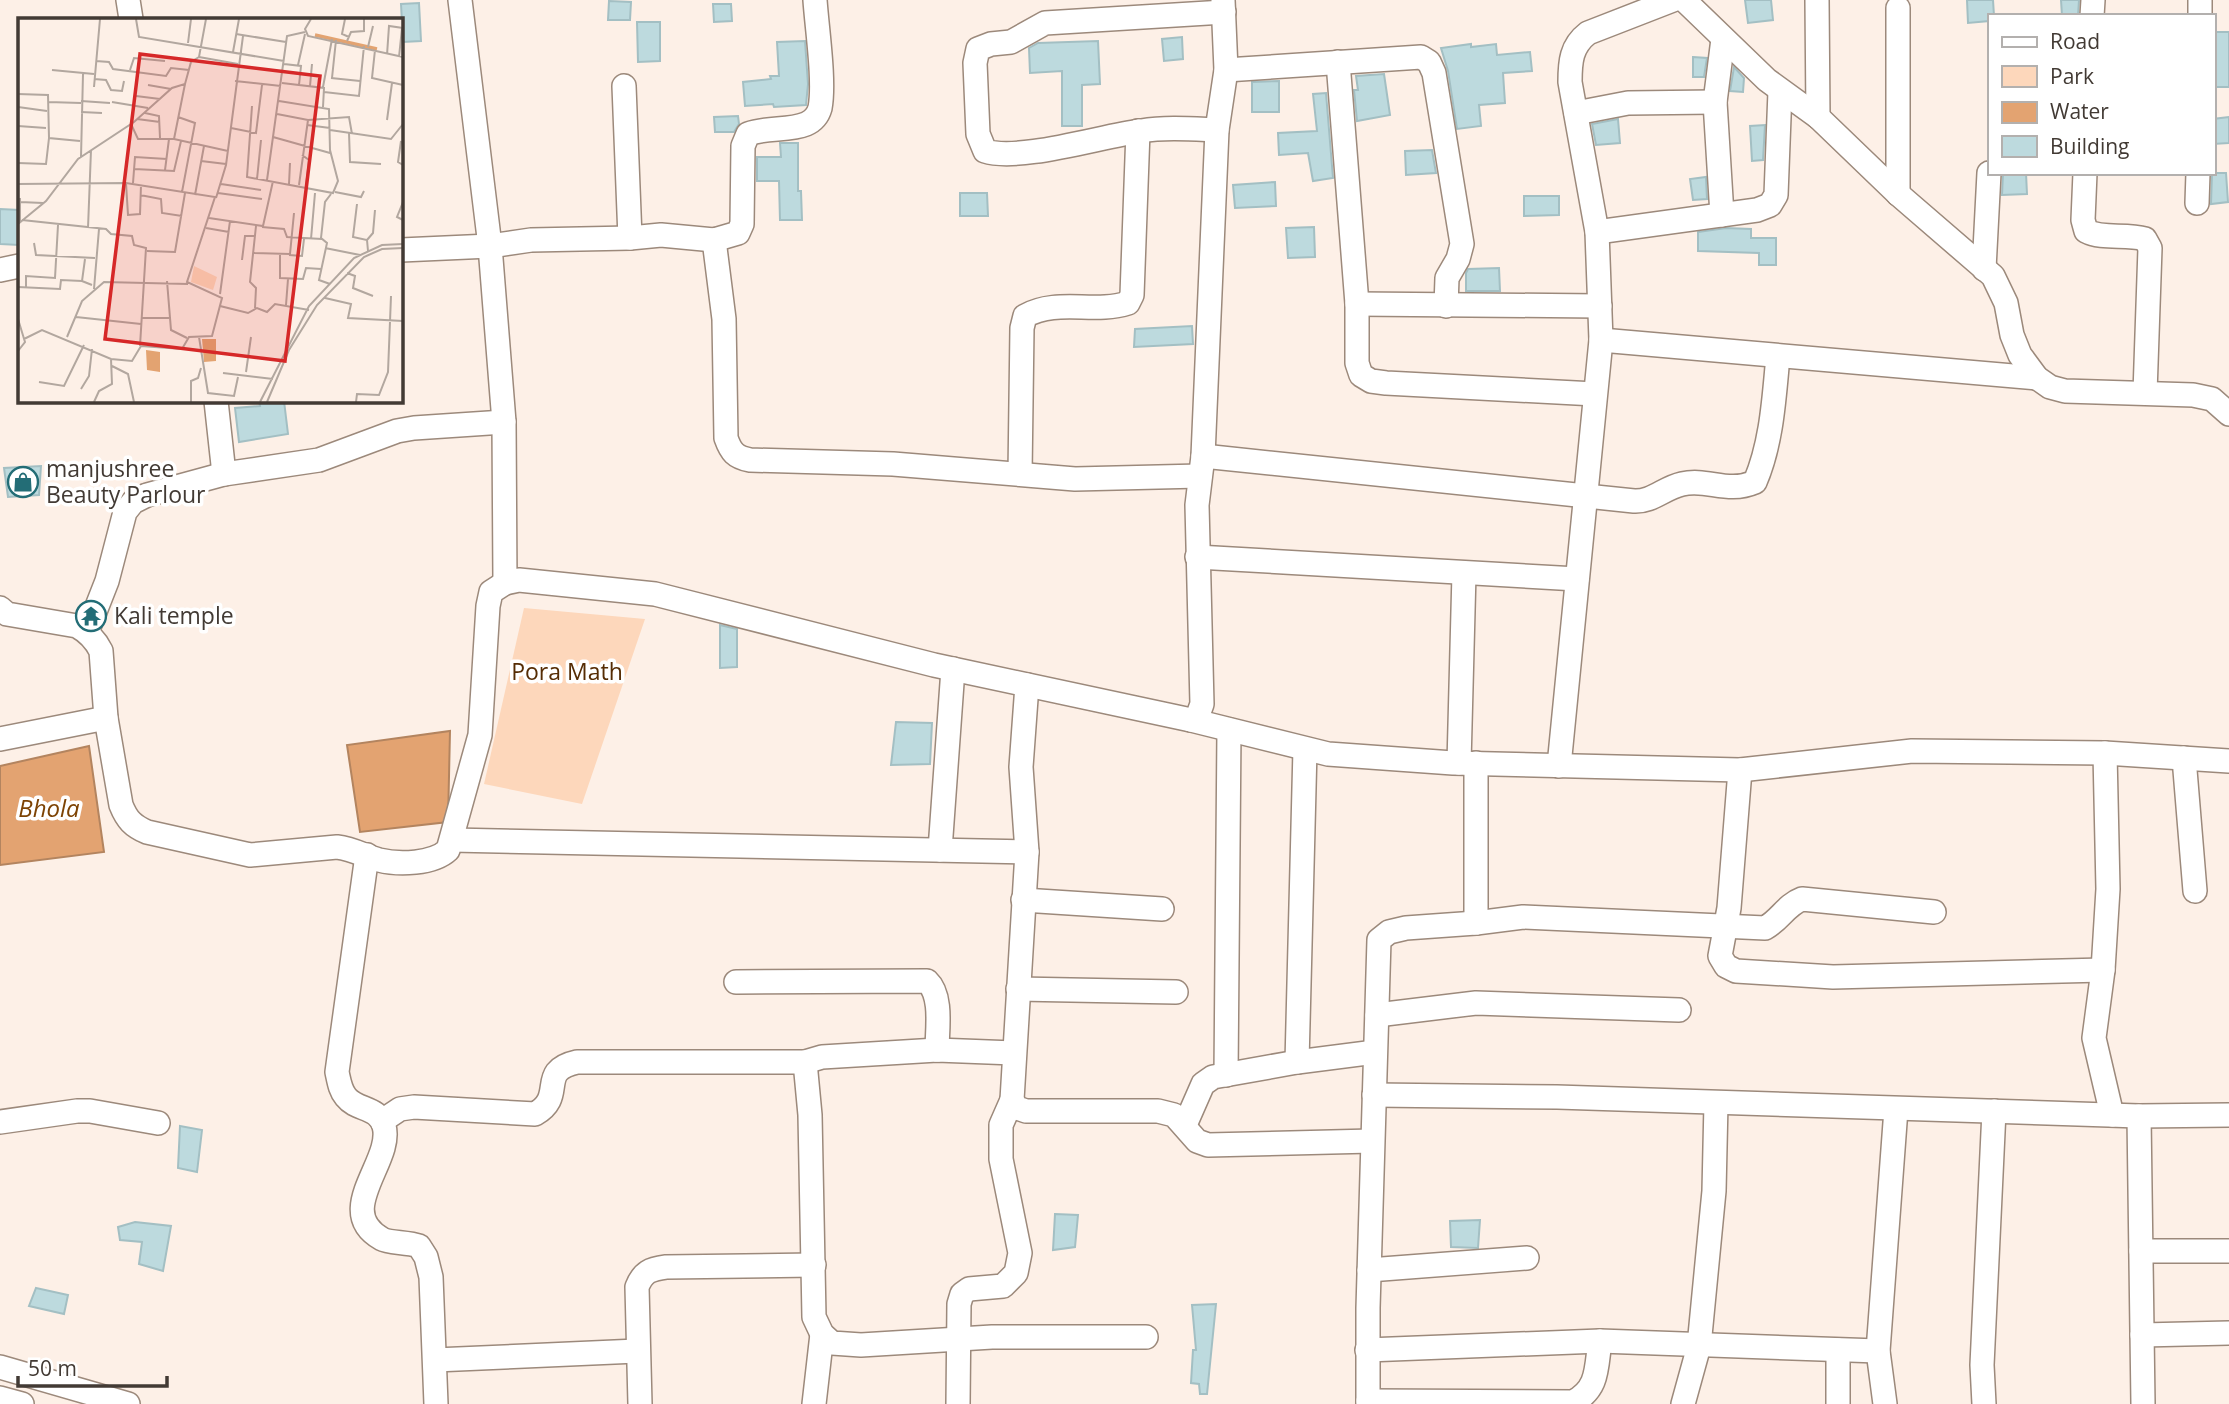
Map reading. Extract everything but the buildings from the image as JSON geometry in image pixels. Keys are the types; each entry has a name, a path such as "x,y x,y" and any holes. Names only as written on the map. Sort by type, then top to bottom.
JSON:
{"street":[{"path":"128,0 131,18"},
{"path":"460,0 490,246 504,422 505,583"},
{"path":"402,250 490,246 531,240 661,235 714,240 738,233 742,224 743,146 748,134 759,130 805,125 814,119 820,110 816,0"},
{"path":"1559,766 1601,340 1597,232 1570,82 1570,62 1577,42 1588,33 1673,0"},
{"path":"1684,0 1780,91 1818,117 1898,194 1993,276 2006,303 2012,335 2020,355 2037,378 2050,387 2065,391 2193,395 2212,399 2229,414"},
{"path":"1817,0 1818,117"},
{"path":"1191,720 1198,715 1202,704 1196,505 1201,466 1217,130 1226,70 1223,6 1045,23 1011,42 990,44 978,49 975,63 978,134 985,150 1005,154 1033,151 1138,131 1169,128 1217,130"},
{"path":"1898,8 1898,194"},
{"path":"1723,39 1714,126 1723,215"},
{"path":"1226,70 1421,57 1429,62 1434,73 1462,244 1447,278 1446,306"},
{"path":"1338,62 1357,304 1357,363 1361,375 1371,381 1595,394"},
{"path":"624,86 630,238"},
{"path":"1597,232 1757,210 1770,205 1776,195 1780,91"},
{"path":"1576,113 1628,103 1715,102"},
{"path":"1020,474 1022,328 1025,316 1035,310 1049,307 1116,307 1128,303 1132,295 1138,131"},
{"path":"1984,269 1989,175"},
{"path":"2085,175 2083,220 2086,231 2093,235 2137,236 2145,239 2150,248 2145,393"},
{"path":"2197,203 2198,175"},
{"path":"714,240 724,319 726,438 731,452 750,460 893,464 1076,479 1201,466 1645,502 1682,484 1730,488 1755,482 1769,432 1778,356"},
{"path":"0,270 18,266"},
{"path":"1357,304 1600,306"},
{"path":"1601,340 2037,378"},
{"path":"216,402 224,474"},
{"path":"87,632 107,581 125,512 133,502 147,495 224,474 319,460 397,431 504,422"},
{"path":"1197,557 1577,579"},
{"path":"1464,573 1467,763 1476,923"},
{"path":"0,608 8,614 77,626 87,632 102,650 106,718 121,805 126,818 135,827 250,855 337,847 349,848 380,860 429,860 441,857 448,850 480,736 488,606 492,592 505,583 519,580 655,594 953,669 1191,720 1328,754 1467,763 1740,770 1912,751 2105,753 2229,761"},
{"path":"940,850 953,669"},
{"path":"958,1404 959,1304 962,1294 969,1289 1003,1286 1016,1273 1020,1253 1001,1160 1001,1125 1012,1100 1027,852 1021,767 1027,685"},
{"path":"0,739 106,718"},
{"path":"1227,1074 1229,730"},
{"path":"1297,1062 1305,749"},
{"path":"2105,753 2108,889 2103,970 2094,1038 2112,1115"},
{"path":"2184,758 2195,891"},
{"path":"1740,770 1727,927 1720,956 1726,966 1736,971 1833,977 2103,970"},
{"path":"452,840 1027,852"},
{"path":"367,855 337,1072 341,1088 348,1100 375,1112 382,1121 386,1135 363,1200 363,1218 371,1231 385,1241 405,1241 419,1246 426,1257 431,1277 436,1404"},
{"path":"1600,1341 1594,1384 1585,1396 1573,1402 1368,1403 1367,1350 1379,940 1389,932 1406,928 1522,917 1765,928 1776,922 1791,903 1802,899 1934,912"},
{"path":"1023,900 1162,909"},
{"path":"736,982 927,981 933,987 936,997 937,1050"},
{"path":"1018,989 1176,992"},
{"path":"1377,1015 1476,1003 1679,1010"},
{"path":"382,1121 400,1109 414,1108 535,1114 545,1109 550,1102 556,1071 563,1065 577,1062 805,1062 822,1057 937,1050 1014,1053"},
{"path":"1185,1125 1203,1084 1213,1077 1375,1052"},
{"path":"805,1062 810,1115 814,1317 822,1334 832,1343 862,1345 959,1338 1146,1337"},
{"path":"1374,1094 2138,1116 2229,1115"},
{"path":"1012,1100 1017,1108 1026,1111 1158,1111 1174,1115 1197,1141 1208,1145 1372,1141"},
{"path":"1683,1404 1699,1346 1714,1191 1716,1102"},
{"path":"1885,1404 1878,1351 1896,1109"},
{"path":"0,1122 90,1111 158,1123"},
{"path":"1984,1404 1982,1365 1994,1111"},
{"path":"2138,1116 2143,1404"},
{"path":"2141,1251 2229,1251"},
{"path":"1369,1270 1527,1258"},
{"path":"640,1404 637,1287 642,1275 653,1269 814,1265"},
{"path":"814,1404 822,1334"},
{"path":"2141,1335 2229,1334"},
{"path":"1367,1350 1600,1341 1878,1351"},
{"path":"1838,1350 1838,1404"},
{"path":"435,1360 637,1351"},
{"path":"0,1367 128,1404"},
{"path":"0,1398 22,1404"}],"green space":[{"name":"Pora Math","path":"524,608 645,619 582,804 484,784"}],"water":[{"path":"450,731 448,822 360,832 347,745"},
{"name":"Bhola","path":"89,746 104,852 0,865 0,766"}],"place":[{"name":"manjushree Beauty Parlour","path":"23,482"},
{"name":"Kali temple","path":"91,616"}]}
